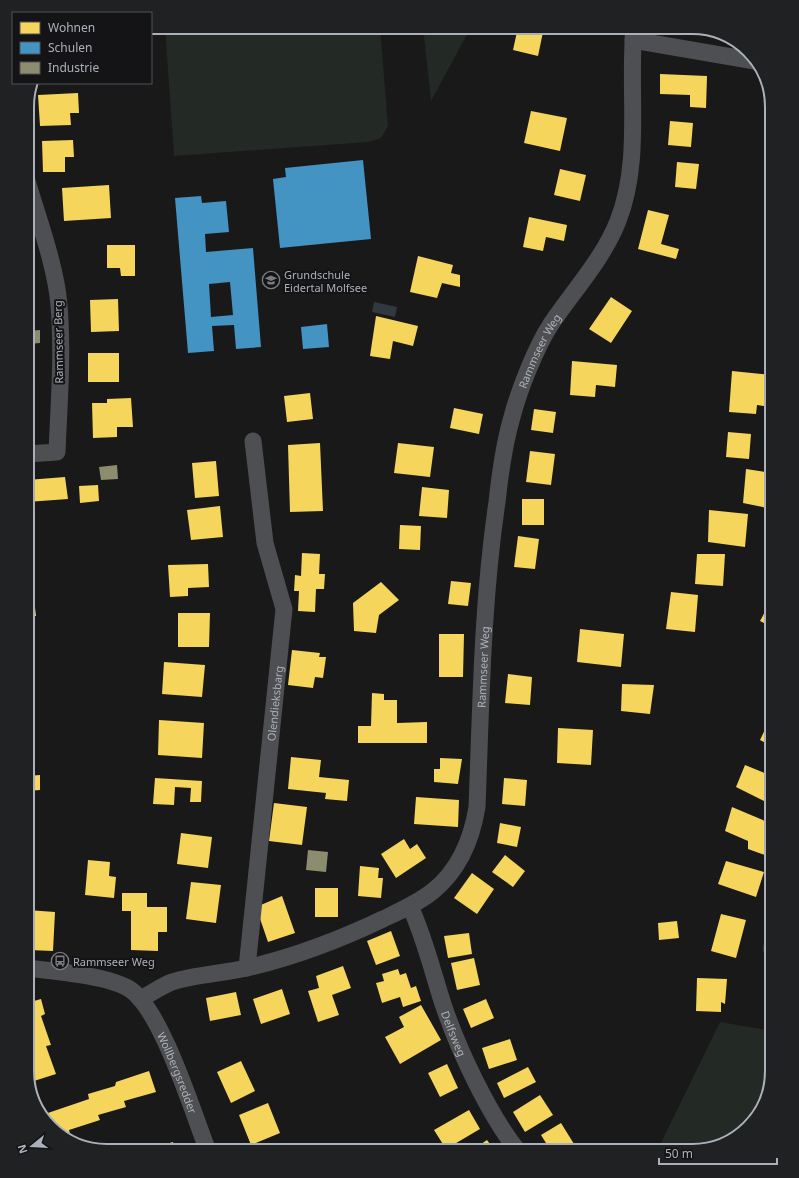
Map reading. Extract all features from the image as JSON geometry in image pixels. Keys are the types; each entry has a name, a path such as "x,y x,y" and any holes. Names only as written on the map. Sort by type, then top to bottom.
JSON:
{"street":[{"path":"634,34 746,58"},
{"name":"Rammseer Weg","path":"140,999 173,982 247,968 304,952 356,932 410,906 434,890 448,876 465,851 474,825 477,807 484,627 490,549 500,474 511,418 531,364 550,326 604,250 618,222 625,200 631,166 634,34"},
{"name":"Rammseer Berg","path":"34,206 59,304 60,346 57,452 34,454"},
{"name":"Olendieksbarg","path":"247,968 284,609 265,543 253,441"},
{"name":"Delfsweg","path":"410,906 423,934 444,1005 458,1042 485,1097 514,1144"},
{"path":"34,969 81,975 115,983 130,990 140,999"},
{"name":"Wollbergsredder","path":"140,999 159,1030 205,1144"}],"shaded area":[{"path":"165,34 381,34 388,126 381,138 368,142 174,156"},
{"path":"424,34 467,34 431,101"},
{"path":"374,302 397,307 395,317 372,312"},
{"path":"720,1022 765,1030 765,1071 763,1090 755,1107 744,1123 728,1134 711,1142 692,1144 660,1144"}],"building: Wohnen":[{"path":"516,34 543,34 538,56 513,50"},
{"path":"660,74 707,76 706,108 690,107 690,95 660,94"},
{"path":"78,93 79,113 70,113 71,125 40,126 38,95"},
{"path":"531,111 567,118 560,151 524,143"},
{"path":"670,121 693,123 691,147 668,145"},
{"path":"73,140 74,157 65,157 65,172 43,172 42,141"},
{"path":"677,162 699,164 696,189 675,187"},
{"path":"560,169 586,175 580,201 554,195"},
{"path":"109,185 111,218 64,221 62,188"},
{"path":"648,210 669,215 661,244 679,249 676,259 638,249"},
{"path":"529,217 567,225 564,241 546,237 543,251 523,247"},
{"path":"107,245 135,245 135,276 121,276 120,268 107,268"},
{"path":"418,256 453,265 451,273 460,275 460,287 442,283 437,298 410,292"},
{"path":"611,297 632,311 611,343 589,329"},
{"path":"118,299 119,331 91,332 90,300"},
{"path":"376,316 418,326 413,346 393,341 390,359 370,356"},
{"path":"88,353 119,353 119,382 88,382"},
{"path":"572,361 617,365 615,387 596,385 595,397 570,395"},
{"path":"732,371 765,374 765,406 757,405 756,414 729,412"},
{"path":"310,393 313,419 287,422 284,396"},
{"path":"131,398 133,427 117,427 117,437 93,438 92,403 107,403 107,399"},
{"path":"454,408 483,414 479,434 450,428"},
{"path":"534,409 556,412 553,433 531,430"},
{"path":"728,432 751,434 749,459 726,457"},
{"path":"320,443 323,511 290,512 288,445"},
{"path":"398,443 434,447 430,477 394,473"},
{"path":"530,451 555,454 551,485 526,482"},
{"path":"216,461 219,496 195,498 192,463"},
{"path":"746,469 765,472 765,508 743,503"},
{"path":"65,477 68,499 34,501 34,479"},
{"path":"98,485 99,501 80,503 79,486"},
{"path":"422,487 449,490 447,518 419,516"},
{"path":"522,499 544,499 544,525 522,525"},
{"path":"220,506 223,537 191,540 187,510"},
{"path":"709,510 748,514 745,547 708,542"},
{"path":"400,525 421,526 420,550 399,549"},
{"path":"518,536 539,539 535,569 514,567"},
{"path":"302,553 320,554 319,574 325,574 324,589 316,589 315,612 298,611 299,591 294,591 295,575 301,576"},
{"path":"697,554 725,554 723,586 695,584"},
{"path":"208,564 209,587 188,588 188,596 170,597 168,565"},
{"path":"451,581 471,583 468,606 448,604"},
{"path":"381,582 399,600 379,615 376,633 354,631 353,603"},
{"path":"671,592 698,595 695,632 666,629"},
{"path":"34,600 36,616 34,616"},
{"path":"765,612 765,624 760,621"},
{"path":"178,613 210,613 209,647 178,647"},
{"path":"580,629 624,634 621,667 577,662"},
{"path":"439,634 464,634 463,677 439,677"},
{"path":"292,650 320,653 319,657 326,657 323,678 315,677 313,688 288,685"},
{"path":"164,662 205,665 202,697 162,694"},
{"path":"508,674 532,677 530,705 505,703"},
{"path":"622,684 654,685 650,714 621,711"},
{"path":"372,693 384,694 384,700 397,700 397,723 427,722 427,743 358,743 358,726 371,726"},
{"path":"159,720 204,723 202,758 158,755"},
{"path":"558,728 593,730 591,765 557,763"},
{"path":"765,730 765,742 760,740"},
{"path":"291,757 321,760 319,777 349,780 347,801 325,799 326,793 288,789"},
{"path":"440,758 462,759 458,784 434,782 434,769 440,769"},
{"path":"745,765 765,773 765,802 736,787"},
{"path":"34,775 40,775 40,790 34,790"},
{"path":"155,778 202,781 201,802 190,802 191,788 175,787 174,805 153,804"},
{"path":"504,778 527,780 525,806 502,804"},
{"path":"416,797 459,800 458,827 414,824"},
{"path":"274,803 307,807 302,845 269,841"},
{"path":"732,807 765,821 765,855 748,849 748,841 725,831"},
{"path":"500,823 521,827 517,847 497,843"},
{"path":"181,833 212,837 208,868 177,864"},
{"path":"404,839 410,849 417,844 426,858 396,878 381,854"},
{"path":"505,855 525,871 513,887 492,872"},
{"path":"88,860 110,862 109,876 116,877 114,898 85,895"},
{"path":"726,861 764,872 756,897 718,884"},
{"path":"360,866 379,868 378,878 383,878 381,898 358,896"},
{"path":"472,873 494,889 477,914 454,898"},
{"path":"191,882 221,885 216,923 186,919"},
{"path":"315,888 338,888 338,917 315,917"},
{"path":"122,893 147,893 147,907 167,907 167,932 158,932 158,951 131,950 131,911 122,911"},
{"path":"282,896 295,933 268,942 256,907"},
{"path":"34,910 55,912 53,951 34,950"},
{"path":"721,914 746,920 736,958 711,951"},
{"path":"677,921 679,938 659,940 658,923"},
{"path":"391,931 400,956 376,965 367,941"},
{"path":"469,933 472,954 448,958 444,936"},
{"path":"474,958 480,985 457,990 451,963"},
{"path":"343,966 351,988 332,995 339,1015 318,1022 308,991 319,988 316,976"},
{"path":"398,969 400,975 406,973 411,988 416,986 421,1001 403,1007 400,997 382,1003 376,983 384,981 382,974"},
{"path":"697,978 727,979 725,1004 721,1002 721,1012 696,1011"},
{"path":"282,989 290,1014 261,1024 253,999"},
{"path":"236,992 241,1015 210,1021 206,998"},
{"path":"41,999 45,1014 41,1016 51,1045 46,1046 56,1074 35,1081 34,1071 34,1001"},
{"path":"486,999 494,1018 471,1028 463,1009"},
{"path":"421,1005 441,1040 400,1064 385,1037 404,1027 399,1017"},
{"path":"510,1039 517,1060 489,1069 482,1048"},
{"path":"241,1061 255,1091 231,1103 217,1072"},
{"path":"447,1064 458,1088 440,1097 428,1073"},
{"path":"528,1067 536,1082 504,1098 497,1083"},
{"path":"149,1071 156,1092 124,1101 126,1107 98,1115 100,1120 69,1130 70,1134 59,1126 47,1113 89,1099 88,1094 115,1086 116,1082"},
{"path":"540,1095 553,1115 525,1132 513,1112"},
{"path":"268,1103 280,1133 251,1144 239,1115"},
{"path":"469,1110 480,1129 454,1144 443,1144 434,1130"},
{"path":"561,1123 574,1144 547,1144 541,1135"},
{"path":"487,1140 490,1144 481,1144"}],"building: Schulen":[{"path":"363,160 371,239 280,248 273,179 286,177 285,168"},
{"path":"201,196 202,203 226,201 229,232 205,234 206,252 253,248 261,347 236,349 234,325 212,326 214,351 188,353 175,198","holes":["230,282 233,315 211,317 209,284"]},
{"path":"327,324 329,347 303,349 301,327"}],"building: Industrie":[{"path":"34,330 40,330 40,343 34,343"},
{"path":"117,465 118,479 101,480 99,467"},
{"path":"308,850 328,852 326,872 306,870"}],"place":[{"name":"Grundschule Eidertal Molfsee","path":"271,280"},
{"name":"Rammseer Weg","path":"60,961"}]}
